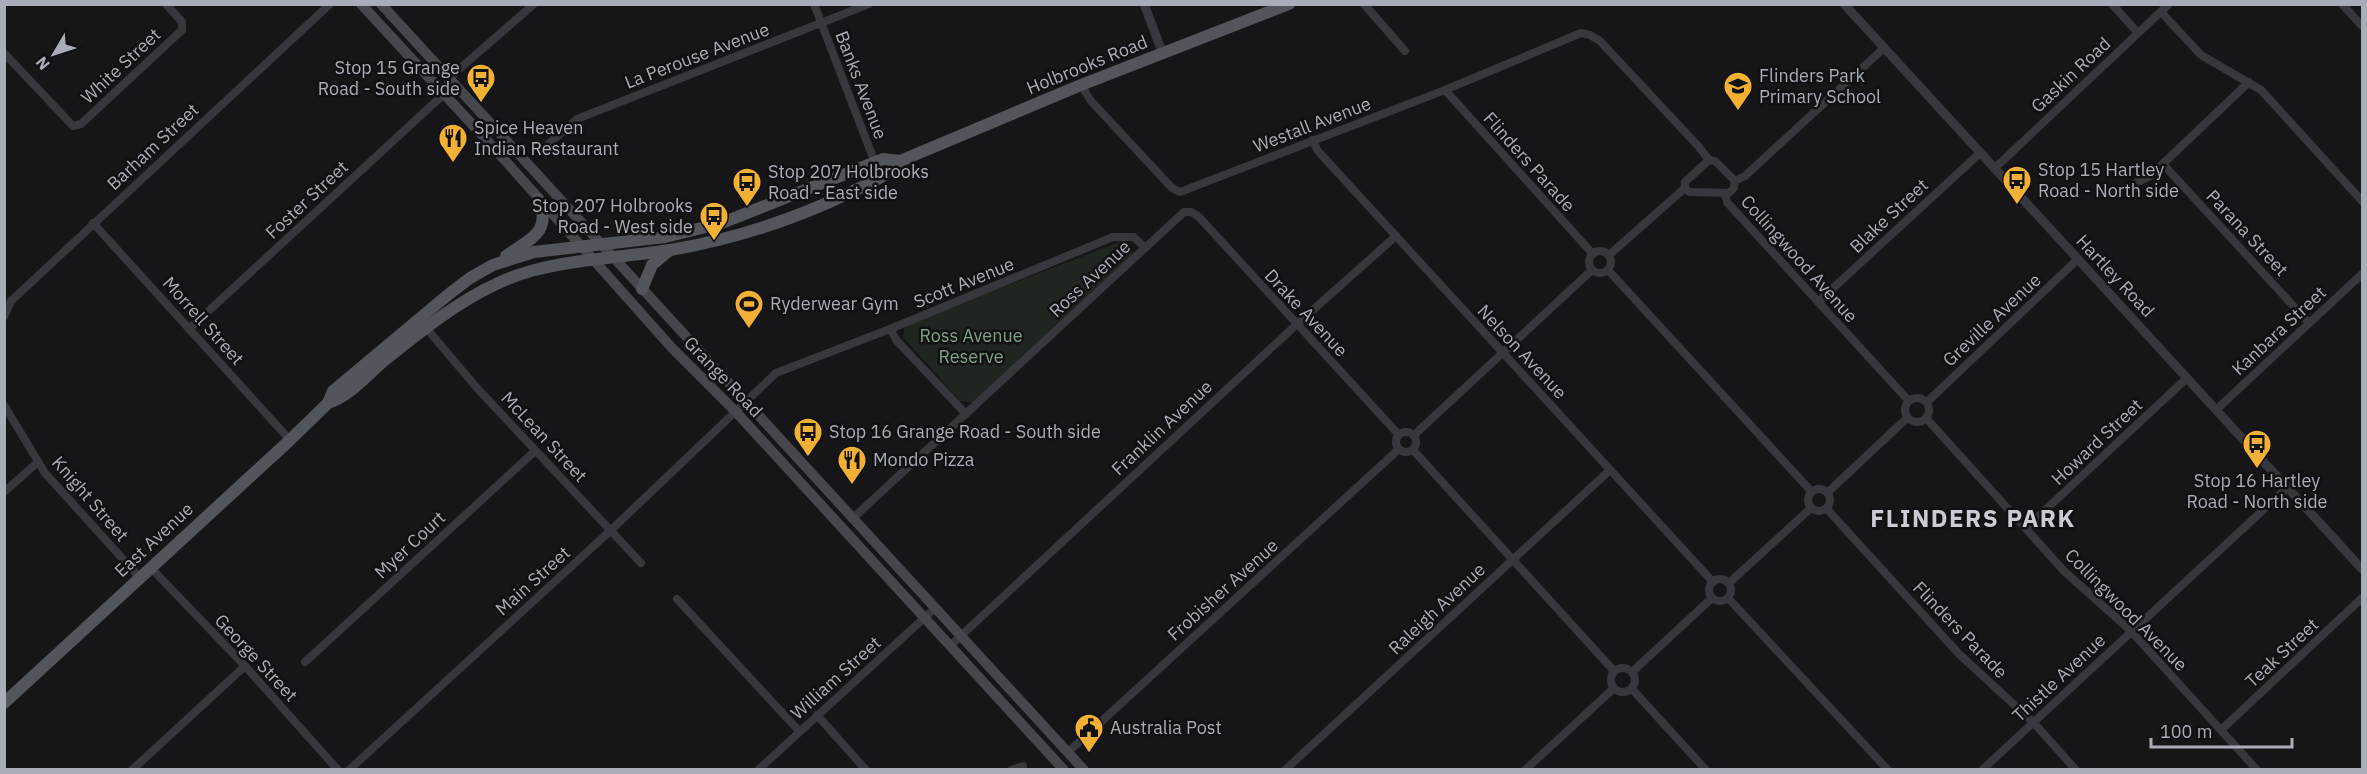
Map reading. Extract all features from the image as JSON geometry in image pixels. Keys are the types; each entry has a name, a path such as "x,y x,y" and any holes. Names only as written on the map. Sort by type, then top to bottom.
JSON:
{"main road":[{"name":"Grange Road","path":"361,4 686,364 736,412 1065,770"},
{"name":"Grange Road","path":"381,4 1084,770"},
{"name":"Holbrooks Road","path":"606,250 671,249 727,237 805,211 890,173 900,161 1081,85 1289,4"},
{"name":"Holbrooks Road","path":"606,250 722,223 883,159 900,161"},
{"path":"493,265 538,233 543,221 538,199"},
{"path":"642,289 652,265 671,249"},
{"name":"East Avenue","path":"4,703 290,440 328,403 333,391 470,278 493,265 521,255 606,250"},
{"name":"East Avenue","path":"328,403 340,399 386,360 475,295 506,279 586,252 606,250"},
{"path":"1053,770 1053,757 1068,752 1065,770"}],"street":[{"name":"White Street","path":"4,53 73,126 81,124 182,30 182,22 166,4"},
{"name":"Barham Street","path":"4,317 11,300 330,4"},
{"path":"444,94 449,78 534,4"},
{"name":"Banks Avenue","path":"814,4 883,176"},
{"name":"La Perouse Avenue","path":"544,148 577,119 869,4"},
{"path":"1144,4 1163,54"},
{"path":"1364,4 1405,51"},
{"name":"Hartley Road","path":"1844,4 2362,568"},
{"path":"2112,4 2138,33"},
{"name":"Gaskin Road","path":"1995,168 2169,4"},
{"path":"2342,4 2362,26"},
{"path":"2161,12 2201,55 2261,90 2362,201"},
{"name":"Westall Avenue","path":"1081,85 1091,101 1172,188 1180,192 1445,90 1581,33 1590,35"},
{"name":"Collingwood Avenue","path":"1590,35 1600,41 1700,147 1709,160 1715,161 1735,181"},
{"path":"1725,194 1732,191 1735,181 1745,176 1884,48"},
{"path":"2136,183 2150,176 2249,82"},
{"name":"Flinders Parade","path":"1445,90 1592,254"},
{"name":"Foster Street","path":"189,329 444,94"},
{"name":"Nelson Avenue","path":"1312,140 1318,151 1713,582"},
{"name":"Blake Street","path":"1818,302 1980,153"},
{"path":"1609,255 1684,188 1685,182 1709,160"},
{"name":"Parana Street","path":"2163,164 2309,323"},
{"name":"Collingwood Avenue","path":"1684,188 1689,192 1725,194 1727,202 1908,400"},
{"name":"Ross Avenue","path":"852,519 1184,212 1191,212"},
{"name":"Drake Avenue","path":"1191,212 1399,435"},
{"name":"Morrell Street","path":"93,223 290,440"},
{"name":"Franklin Avenue","path":"951,645 1296,325 1396,236"},
{"name":"Scott Avenue","path":"736,412 776,373 890,329 1113,237 1134,237 1146,248"},
{"path":"1600,251 1609,255 1611,264 1608,270 1601,273 1592,270 1588,261 1592,254 1600,251"},
{"name":"Greville Avenue","path":"1927,402 2078,259"},
{"path":"1414,435 1592,270"},
{"path":"1608,270 1811,491"},
{"name":"Kanbara Street","path":"2217,410 2362,274"},
{"path":"4,293 11,300"},
{"name":"McLean Street","path":"427,329 535,451 641,563"},
{"path":"890,329 897,342 966,414"},
{"name":"Howard Street","path":"2026,528 2187,378"},
{"path":"1917,397 1927,402 1929,408 1926,418 1916,422 1907,418 1904,409 1908,400 1917,397"},
{"name":"Knight Street","path":"4,405 45,473 140,578"},
{"name":"Main Street","path":"349,770 736,412"},
{"path":"1827,493 1907,418"},
{"name":"Collingwood Avenue","path":"1926,418 2064,571 2132,631 2257,770"},
{"path":"1404,432 1414,435 1417,441 1413,450 1407,453 1399,449 1396,444 1399,435 1404,432"},
{"name":"Frobisher Avenue","path":"1068,752 1399,449"},
{"path":"1413,450 1614,671"},
{"name":"Myer Court","path":"305,662 535,451"},
{"path":"4,492 38,462"},
{"name":"Raleigh Avenue","path":"1285,770 1610,470"},
{"name":"Thistle Avenue","path":"1982,770 2288,487"},
{"path":"1818,489 1827,493 1830,502 1826,508 1820,511 1811,508 1807,499 1811,491 1818,489"},
{"path":"1728,583 1811,508"},
{"name":"Flinders Parade","path":"1826,508 1959,654 2033,722 2076,770"},
{"name":"George Street","path":"151,567 245,666 338,770"},
{"path":"1712,598 1709,589 1713,582 1719,579 1728,583 1731,589 1728,598"},
{"path":"1712,598 1720,601 1728,598"},
{"path":"1632,672 1712,598"},
{"path":"1728,598 1888,770"},
{"name":"Teak Street","path":"2221,730 2362,598"},
{"path":"677,599 800,731"},
{"name":"William Street","path":"758,770 935,608"},
{"path":"132,770 245,666"},
{"path":"1623,668 1632,672 1635,679 1632,689 1622,693 1613,688 1610,680 1614,671 1623,668"},
{"path":"1525,770 1613,688"},
{"path":"1632,689 1706,770"},
{"path":"817,715 867,770"},
{"path":"1011,770 1023,766"}],"green space":[{"name":"Ross Avenue Reserve","path":"1122,241 1134,253 972,403 960,401 903,337 905,325"}],"place":[{"name":"Stop 15 Grange Road - South side","path":"481,104"},
{"name":"Flinders Park Primary School","path":"1738,112"},
{"name":"Spice Heaven Indian Restaurant","path":"453,164"},
{"name":"Stop 15 Hartley Road - North side","path":"2017,206"},
{"name":"Stop 207 Holbrooks Road - East side","path":"747,208"},
{"name":"Stop 207 Holbrooks Road - West side","path":"714,242"},
{"name":"Ryderwear Gym","path":"749,330"},
{"name":"Stop 16 Grange Road - South side","path":"808,458"},
{"name":"Stop 16 Hartley Road - North side","path":"2257,470"},
{"name":"Mondo Pizza","path":"852,486"},
{"name":"Australia Post","path":"1089,754"}],"district":[{"name":"FLINDERS PARK","path":"1973,519"}]}
